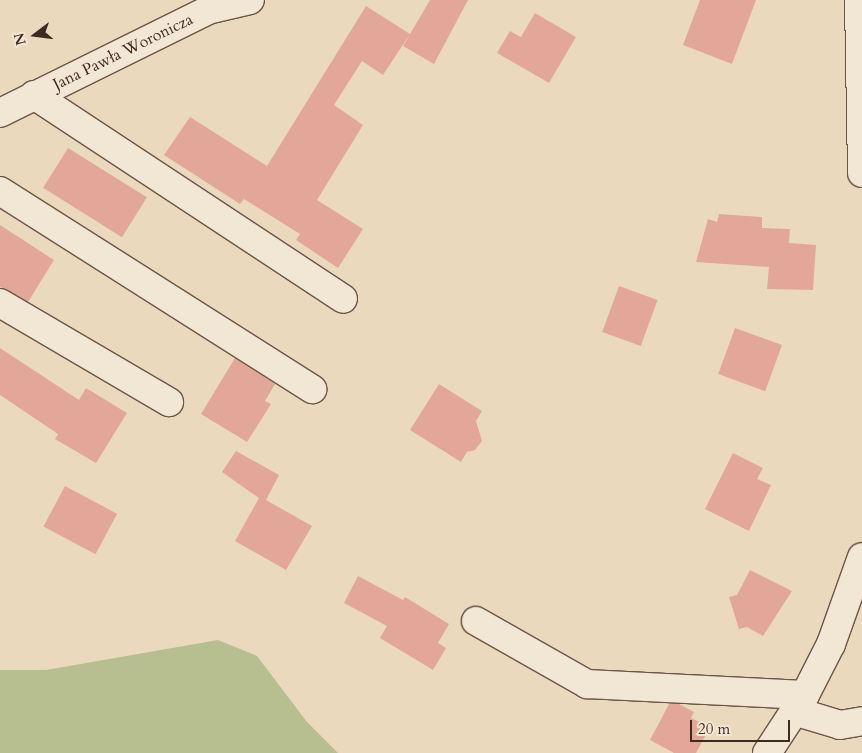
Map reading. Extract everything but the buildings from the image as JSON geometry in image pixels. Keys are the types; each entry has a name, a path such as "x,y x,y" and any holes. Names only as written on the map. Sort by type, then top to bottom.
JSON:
{"street":[{"name":"Jana Pawła Woronicza","path":"0,113 208,10 250,0"},
{"path":"859,0 862,173"},
{"path":"34,95 342,299"},
{"path":"0,191 312,390"},
{"path":"0,303 169,402"},
{"path":"767,753 800,703 831,644 862,557"},
{"path":"476,621 587,684 800,703 840,725 862,721"}],"green space":[{"path":"218,640 257,656 307,722 338,753 0,753 0,670 46,670"}]}
